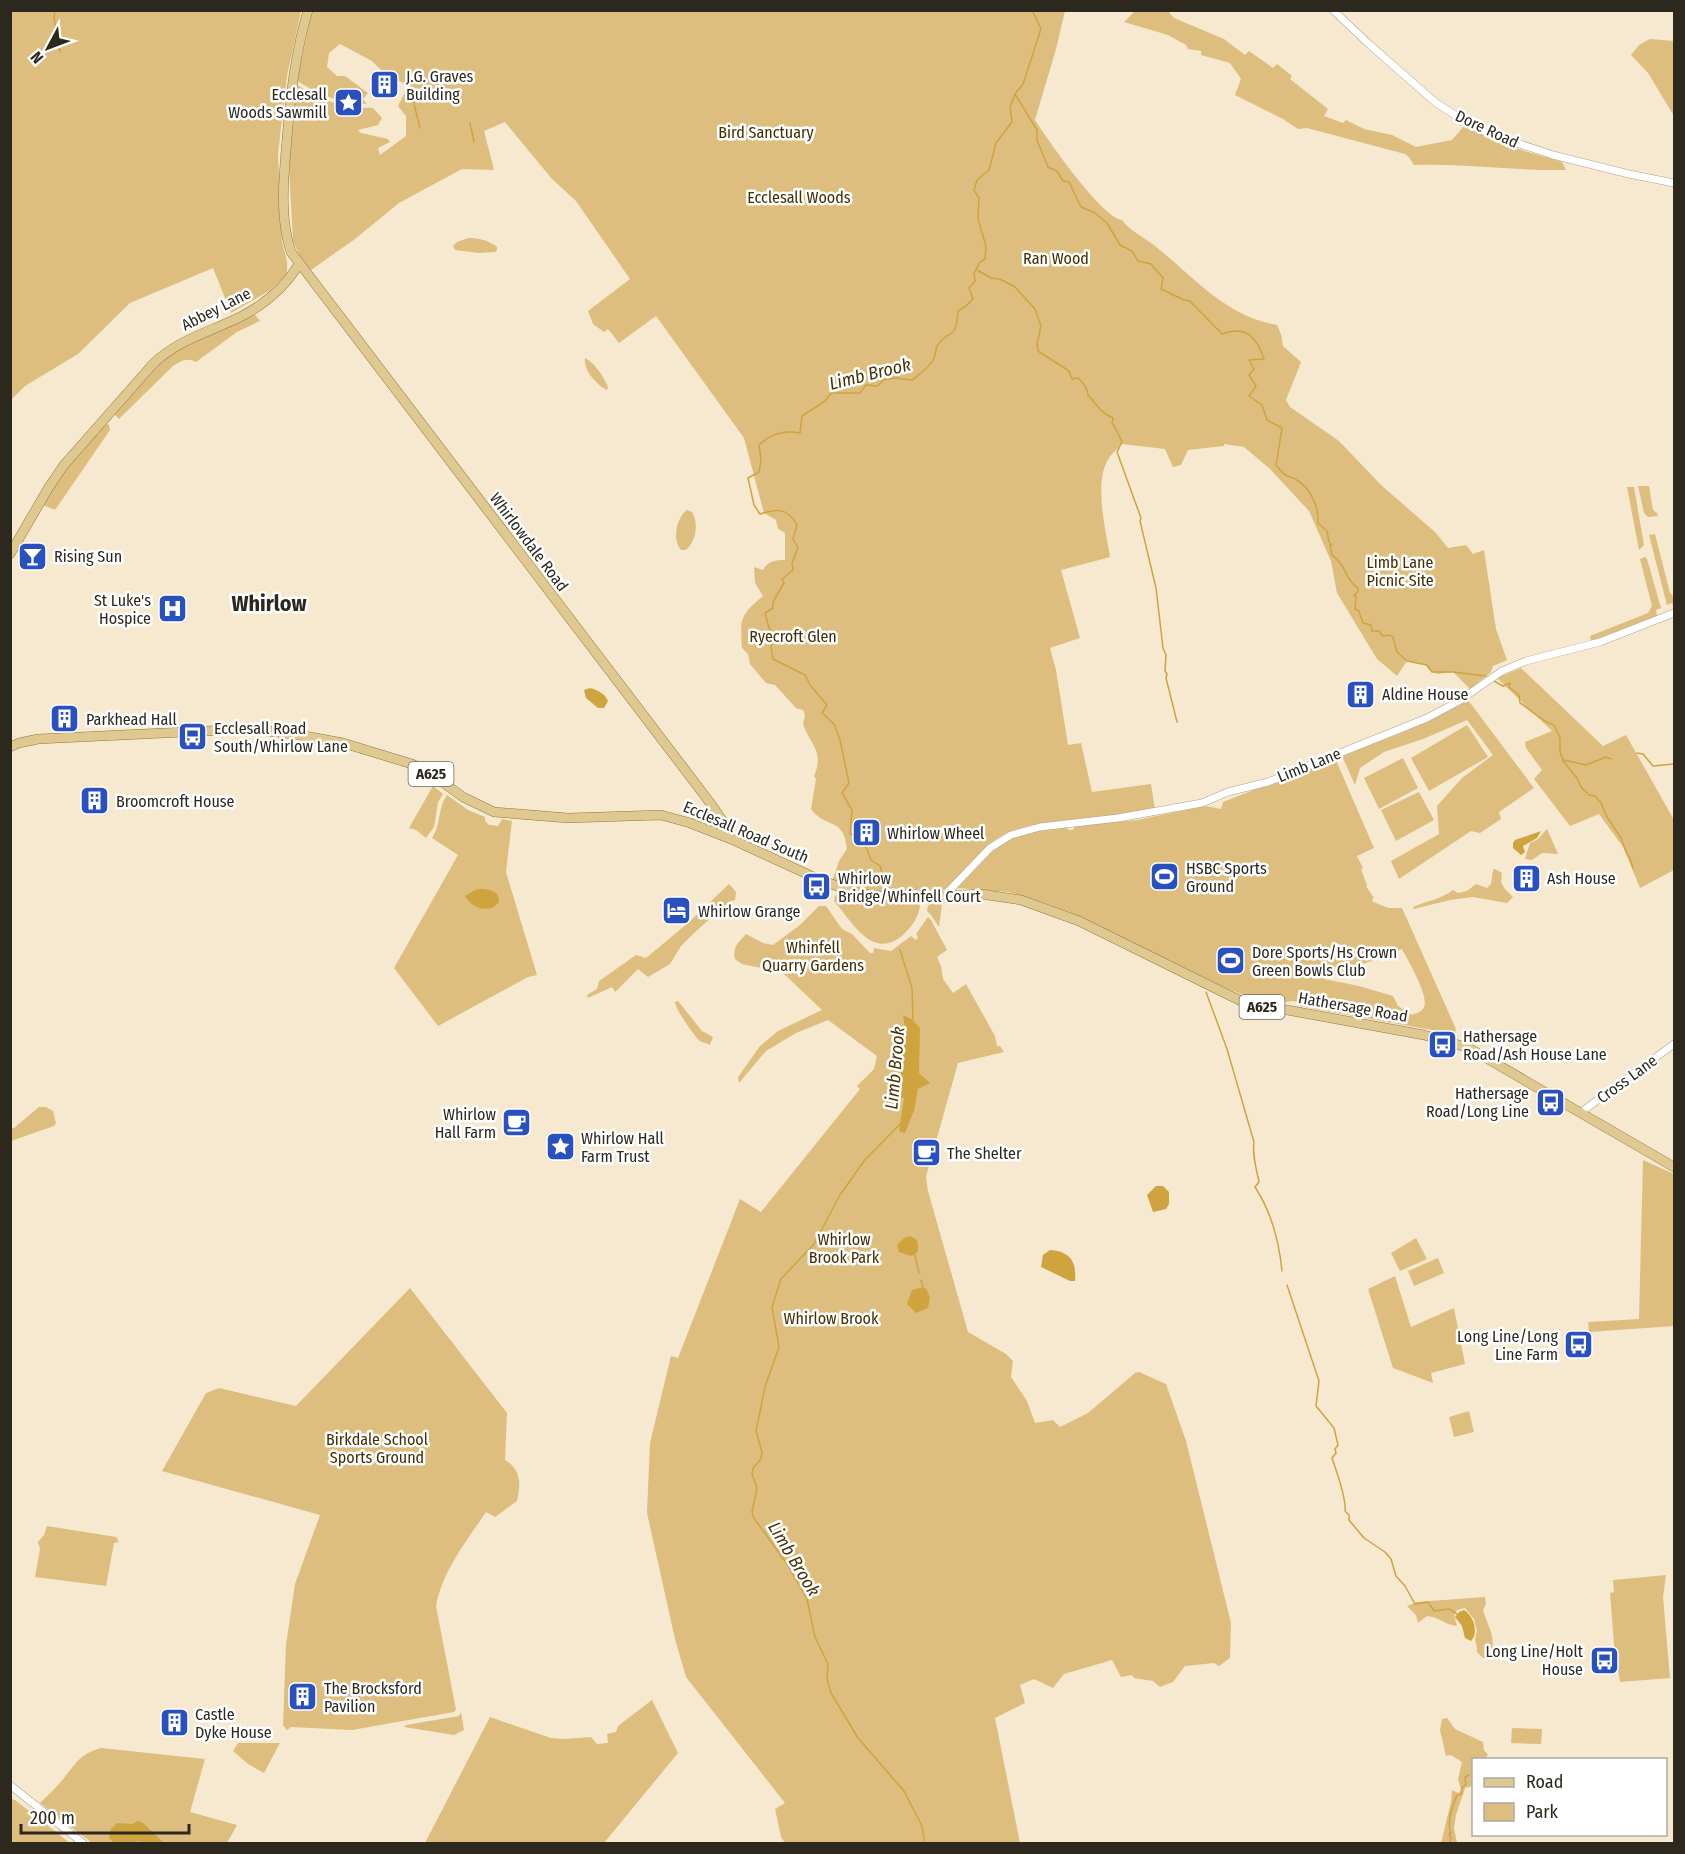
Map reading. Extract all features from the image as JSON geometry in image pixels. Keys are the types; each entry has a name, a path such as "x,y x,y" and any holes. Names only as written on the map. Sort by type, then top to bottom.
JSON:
{"main road":[{"path":"299,264 291,252 286,237 284,173 292,80 308,10"},
{"name":"Abbey Lane","path":"10,554 64,465 153,364 186,341 241,316 266,300 283,286 299,264"},
{"name":"Whirlowdale Road","path":"299,264 704,796 725,824 731,839"},
{"name":"Ecclesall Road South","path":"10,747 38,739 178,731 248,729 294,734 343,743 412,764 427,771 463,797 494,812 568,818 661,815 690,823 731,839 852,892 884,897 945,895"},
{"name":"Hathersage Road","path":"945,895 970,893 992,895 1021,900 1058,912 1171,965 1230,996 1252,1004 1362,1022 1455,1043 1489,1059 1580,1113"},
{"name":"A625","path":"1580,1113 1674,1167"}],"street":[{"name":"Dore Road","path":"1333,10 1435,102 1487,133 1553,155 1674,183"},
{"name":"Limb Lane","path":"945,895 990,848 1011,835 1040,827 1118,818 1202,803 1228,792 1268,782 1427,718 1459,701 1502,671 1600,642 1674,613"},
{"name":"Cross Lane","path":"1580,1113 1674,1044"},
{"path":"11,1788 84,1844"}],"green space":[{"path":"11,11 301,11 287,76 278,154 282,242 287,261 287,275 269,291 231,313 213,268 130,303 78,354 25,386 11,400"},
{"path":"312,11 1065,11 1035,120 1063,160 1101,206 1155,246 1211,294 1241,313 1277,325 1283,346 1301,362 1286,400 1290,407 1339,441 1381,485 1435,532 1448,548 1466,545 1473,554 1484,550 1496,629 1507,660 1493,666 1491,672 1470,689 1453,672 1437,674 1428,669 1426,665 1407,661 1397,676 1377,659 1337,593 1331,561 1309,511 1270,469 1244,447 1224,444 1224,446 1188,450 1181,465 1173,467 1165,449 1122,444 1109,458 1102,480 1102,506 1110,557 1061,570 1080,638 1050,648 1056,670 1068,745 1081,743 1092,792 1151,784 1155,810 1012,830 986,847 950,886 935,894 881,895 832,882 839,861 847,849 845,839 838,827 816,815 811,809 818,760 815,748 803,724 805,715 803,710 796,708 775,685 766,683 750,664 748,654 742,648 743,618 763,596 755,583 754,567 763,570 769,563 785,560 785,533 778,529 776,520 764,513 744,438 656,316 619,343 608,329 604,332 593,324 588,311 630,279 576,201 552,179 505,122 484,131 494,170 462,169 399,203 355,239 311,270 300,257 293,241 289,167 297,85 334,103 373,108 382,118 378,125 358,130 361,133 388,139 390,142 378,148 380,155 406,136 406,116 398,106 408,86 383,72 372,61 340,44 329,53 327,67 337,76 345,76 368,93 363,99 367,104 330,97 297,81"},
{"path":"1135,11 1168,11 1174,18 1224,39 1245,55 1249,51 1273,68 1277,64 1292,76 1290,79 1328,109 1324,116 1343,123 1346,120 1364,129 1392,135 1416,147 1452,140 1465,125 1495,142 1562,162 1566,170 1414,165 1405,154 1307,128 1298,129 1235,95 1241,79 1230,63 1201,55 1201,51 1188,49 1186,45 1168,35 1124,22"},
{"path":"1650,39 1674,41 1674,116 1648,73 1631,55 1639,45"},
{"path":"468,238 487,241 497,247 497,250 479,253 455,250 453,246 457,242"},
{"path":"254,313 260,321 237,332 196,362 186,360 173,366 119,419 115,415 115,412 155,369 177,349"},
{"path":"585,358 599,371 608,387 607,390 591,376 586,367"},
{"path":"105,423 109,425 110,430 55,510 43,505 58,478"},
{"path":"1638,486 1649,486 1653,510 1658,516 1648,517 1644,513"},
{"path":"1627,487 1634,487 1644,545 1639,550"},
{"path":"687,510 692,512 694,517 695,532 686,550 681,550 678,546 676,529 680,518"},
{"path":"1655,534 1670,593 1674,597 1674,608 1672,603 1667,605 1649,535"},
{"path":"1645,557 1661,608 1656,610 1657,616 1591,641 1590,636 1648,613 1652,606 1640,559"},
{"path":"1521,668 1603,746 1626,735 1674,820 1674,870 1640,888 1623,847 1599,814 1570,826 1534,779 1542,770 1526,748 1525,742 1552,731 1497,678"},
{"path":"1468,700 1534,788 1499,812 1501,819 1480,833 1471,831 1399,879 1391,861 1439,834 1437,806 1462,778 1493,755 1467,720 1423,739 1384,752 1360,768 1355,785 1342,756 1404,732"},
{"path":"1467,725 1488,757 1429,791 1411,758"},
{"name":"HSBC Sports Ground","path":"1335,758 1374,848 1357,856 1363,868 1361,869 1366,886 1374,898 1373,902 1389,908 1402,908 1456,1029 1454,1034 1298,1006 1295,1001 1270,1003 1258,1000 1228,989 1072,913 1008,892 957,888 991,851 1019,835 1065,827 1073,830 1075,826 1137,820 1205,806 1221,809 1223,802","holes":["1402,949 1424,995 1424,1007 1412,1015 1398,1006 1393,996 1324,979"]},
{"path":"1403,758 1418,788 1379,809 1364,778"},
{"path":"433,786 443,794 438,802 434,827 426,838 416,830 409,828"},
{"path":"1419,792 1434,820 1396,841 1381,810"},
{"path":"447,795 468,810 485,817 489,825 498,826 502,819 512,821 506,872 537,975 528,977 438,1026 394,968 458,855 432,838"},
{"path":"1547,829 1558,854 1542,853 1532,860 1525,859 1530,843 1538,839"},
{"path":"1495,869 1502,873 1501,882 1513,897 1507,903 1473,897 1414,909 1413,907 1439,898 1453,890 1458,893 1467,891 1476,884 1487,888 1491,884"},
{"path":"729,884 736,892 735,900 729,902 694,933 681,946 670,964 648,977 638,969 615,992 612,987 588,998 587,995 597,989 599,981 636,955 646,958 688,923"},
{"path":"841,892 917,902 920,905 910,928 893,942 883,944 873,942 864,936 834,901 835,896"},
{"path":"942,900 945,902 942,904 939,927 927,911 928,905 932,902"},
{"name":"Whirlow Brook","path":"819,906 826,906 842,929 852,934 870,953 873,953 874,948 891,951 911,936 916,940 918,937 916,934 928,917 931,920 947,950 937,957 943,979 953,993 966,984 995,1036 997,1046 1000,1046 1004,1052 958,1063 926,1177 968,1332 1006,1354 1013,1361 1011,1377 1027,1401 1035,1423 1053,1420 1060,1427 1088,1413 1135,1373 1139,1372 1166,1384 1186,1441 1231,1623 1230,1658 1219,1666 1214,1663 1185,1666 1173,1682 1160,1687 1153,1681 1134,1678 1132,1675 1121,1677 1112,1660 1064,1674 1053,1688 1034,1679 1020,1685 1025,1703 995,1718 1020,1843 785,1843 781,1837 775,1809 785,1803 686,1677 675,1639 647,1513 650,1443 671,1356 678,1358 740,1199 761,1212 860,1089 857,1086 874,1069 877,1056 828,1020 796,1033 766,1051 739,1083 738,1077 760,1046 778,1031 822,1010 782,972 742,964 735,959 735,948 746,934 763,943 773,945 800,925"},
{"path":"678,1001 702,1031 713,1037 710,1045 700,1041 690,1029 676,1006 675,1002"},
{"path":"39,1107 46,1107 53,1111 56,1123 54,1126 11,1141 11,1128 14,1128"},
{"path":"1643,1160 1674,1174 1674,1326 1589,1332 1588,1322 1639,1319"},
{"path":"1416,1238 1427,1259 1400,1271 1391,1253"},
{"path":"1438,1258 1444,1273 1414,1286 1408,1271"},
{"path":"1395,1276 1411,1327 1454,1308 1465,1364 1431,1373 1433,1383 1393,1368 1368,1289"},
{"name":"Birkdale School Sports Ground","path":"410,1288 507,1413 505,1460 517,1472 519,1489 517,1501 495,1517 486,1512 456,1557 439,1593 436,1606 456,1710 454,1712 352,1730 291,1727 287,1730 283,1725 286,1645 295,1584 320,1515 162,1471 206,1393 219,1388 296,1406"},
{"path":"1469,1411 1474,1432 1454,1437 1449,1417"},
{"path":"47,1526 116,1537 119,1542 114,1543 106,1586 35,1577 40,1549 38,1542"},
{"path":"1666,1575 1663,1597 1670,1678 1620,1682 1618,1670 1616,1670 1610,1593 1614,1592 1613,1580"},
{"path":"1485,1597 1486,1604 1483,1610 1493,1641 1491,1653 1487,1659 1477,1652 1475,1639 1477,1631 1474,1619 1465,1608 1457,1610 1454,1614 1457,1626 1427,1616 1418,1623 1416,1615 1407,1606 1417,1602"},
{"path":"652,1700 678,1753 604,1843 425,1843 490,1717 551,1738 591,1737 597,1744 608,1743 607,1734 616,1732 618,1726"},
{"path":"461,1712 464,1730 454,1735 404,1727 459,1716"},
{"path":"1447,1718 1455,1729 1483,1742 1484,1750 1488,1755 1485,1758 1472,1758 1472,1786 1465,1788 1456,1815 1454,1828 1457,1843 1441,1843 1452,1790 1458,1793 1461,1790 1458,1779 1462,1762 1451,1755 1446,1756 1440,1730 1442,1719"},
{"path":"1512,1728 1542,1729 1541,1744 1511,1743"},
{"path":"238,1743 280,1743 264,1773 248,1764 233,1751"},
{"path":"101,1748 205,1759 190,1812 237,1825 227,1843 92,1843 40,1803 79,1759"},
{"path":"12,1799 15,1800 70,1843 11,1843"}],"shaded area":[{"path":"590,688 607,699 604,708 598,708 586,698 584,690"},
{"path":"1541,831 1537,838 1523,846 1525,852 1521,855 1513,848 1515,840"},
{"path":"477,889 493,892 498,895 499,902 486,909 476,907 465,896"},
{"path":"903,1015 913,1020 920,1028 919,1073 930,1083 918,1089 914,1111 905,1133 899,1131 904,1098 898,1097 897,1088 902,1068 905,1029"},
{"path":"1156,1186 1163,1186 1169,1192 1169,1204 1166,1209 1153,1212 1147,1195"},
{"path":"910,1236 917,1240 918,1246 917,1252 911,1256 899,1252 897,1245"},
{"path":"1050,1250 1062,1252 1070,1258 1075,1268 1075,1281 1070,1281 1041,1267 1043,1255"},
{"path":"923,1287 930,1298 928,1308 916,1313 907,1304 912,1290"},
{"path":"1464,1610 1470,1616 1475,1629 1471,1641 1465,1638 1462,1626 1455,1617"},
{"path":"138,1821 164,1843 138,1841 113,1843 109,1837 111,1829 117,1823 132,1824"}],"waterway":[{"path":"55,10 54,18 60,52"},
{"name":"Limb Brook","path":"882,873 880,866 871,860 864,842 856,835 850,834 852,810 842,793 849,783 840,740 834,724 822,713 827,705 810,685 805,675 773,659 771,647 774,635 769,628 765,613 773,608 773,602 784,583 782,579 793,570 792,563 798,548 793,539 797,525 785,512 772,511 760,514 754,505 748,478 759,472 761,460 759,445 778,433 800,433 802,416 825,401 831,393 860,393 866,385 878,386 883,380 895,378 912,380 924,371 934,358 937,346 953,331 958,311 973,299 969,288 975,281 974,273 980,262 985,259 986,246 978,219 979,198 974,190 977,180 989,170 996,143 1012,122 1010,107 1015,94 1023,84 1041,29 1032,10"},
{"path":"411,92 420,128"},
{"path":"1015,94 1037,130 1037,140 1048,167 1057,171 1063,181 1069,182 1081,207 1095,213 1107,223 1120,245 1132,251 1138,261 1151,264 1163,278 1161,289 1190,301 1222,334 1244,332 1258,345 1264,359 1249,360 1254,369 1249,375 1256,386 1249,396 1262,405 1267,420 1282,428 1276,465 1283,473 1300,482 1313,498 1318,523 1327,531 1329,542 1332,544 1330,545 1332,555 1340,563 1350,581 1358,588 1354,596 1356,596 1355,609 1359,611 1363,623 1371,625 1372,631 1379,631 1383,636 1393,637 1397,652 1407,661 1427,665 1432,672 1486,676"},
{"path":"470,123 474,142"},
{"path":"977,270 1015,287 1035,309 1041,326 1037,344 1038,351 1069,371 1072,379 1078,378 1086,388 1088,395 1105,414 1113,418 1112,424 1122,442 1117,452 1141,518 1156,588 1163,648 1166,655 1166,678 1177,722"},
{"path":"1494,681 1503,686 1510,683 1509,687 1519,695 1520,703 1544,721 1554,725 1560,738 1560,752 1564,762 1581,787 1601,803 1621,838 1633,868"},
{"path":"1637,753 1643,754 1653,766 1674,764"},
{"path":"1564,760 1586,765 1606,757 1611,759"},
{"name":"Limb Brook","path":"900,950 912,988 913,1019"},
{"path":"1206,992 1227,1049 1254,1142 1259,1182 1255,1187 1274,1227 1282,1271"},
{"name":"Limb Brook","path":"902,1122 864,1161 840,1195 814,1244 781,1279 772,1307 779,1347 765,1387 756,1431 762,1452 761,1459 753,1468 752,1474 757,1488 752,1512 807,1599 815,1637 828,1664 827,1679 831,1693 858,1738 904,1791 922,1826 925,1844"},
{"path":"915,1255 919,1273"},
{"path":"921,1280 923,1287"},
{"path":"1287,1285 1319,1381 1316,1406 1334,1428 1338,1445 1332,1458 1349,1520 1364,1538 1385,1552 1391,1559 1396,1576 1405,1586 1415,1604 1428,1602 1434,1611 1449,1609 1457,1614"},
{"path":"1449,1844 1452,1809 1457,1795 1462,1794 1462,1788 1466,1784 1465,1777 1469,1775"}],"place":[{"name":"J.G. Graves Building","path":"385,85"},
{"name":"Ecclesall Woods Sawmill","path":"348,103"},
{"name":"Rising Sun","path":"33,556"},
{"name":"St Luke's Hospice","path":"172,609"},
{"name":"Aldine House","path":"1361,694"},
{"name":"Parkhead Hall","path":"65,719"},
{"name":"Ecclesall Road South/Whirlow Lane","path":"193,737"},
{"name":"Broomcroft House","path":"95,801"},
{"name":"Whirlow Wheel","path":"866,833"},
{"name":"HSBC Sports Ground","path":"1165,877"},
{"name":"Ash House","path":"1526,878"},
{"name":"Whirlow Bridge/Whinfell Court","path":"817,887"},
{"name":"Whirlow Grange","path":"677,911"},
{"name":"Dore Sports/Hs Crown Green Bowls Club","path":"1231,961"},
{"name":"Hathersage Road/Ash House Lane","path":"1442,1045"},
{"name":"Hathersage Road/Long Line","path":"1550,1102"},
{"name":"Whirlow Hall Farm","path":"517,1123"},
{"name":"Whirlow Hall Farm Trust","path":"560,1147"},
{"name":"The Shelter","path":"926,1153"},
{"name":"Long Line/Long Line Farm","path":"1579,1345"},
{"name":"Long Line/Holt House","path":"1604,1660"},
{"name":"The Brocksford Pavilion","path":"303,1697"},
{"name":"Castle Dyke House","path":"174,1723"}],"district":[{"name":"Whirlow","path":"269,603"}],"park label":[{"name":"Bird Sanctuary","path":"766,132"},
{"name":"Ecclesall Woods","path":"799,197"},
{"name":"Ran Wood","path":"1056,258"},
{"name":"Limb Lane Picnic Site","path":"1400,571"},
{"name":"Ryecroft Glen","path":"793,636"},
{"name":"Whinfell Quarry Gardens","path":"813,956"},
{"name":"Whirlow Brook Park","path":"844,1248"}]}
